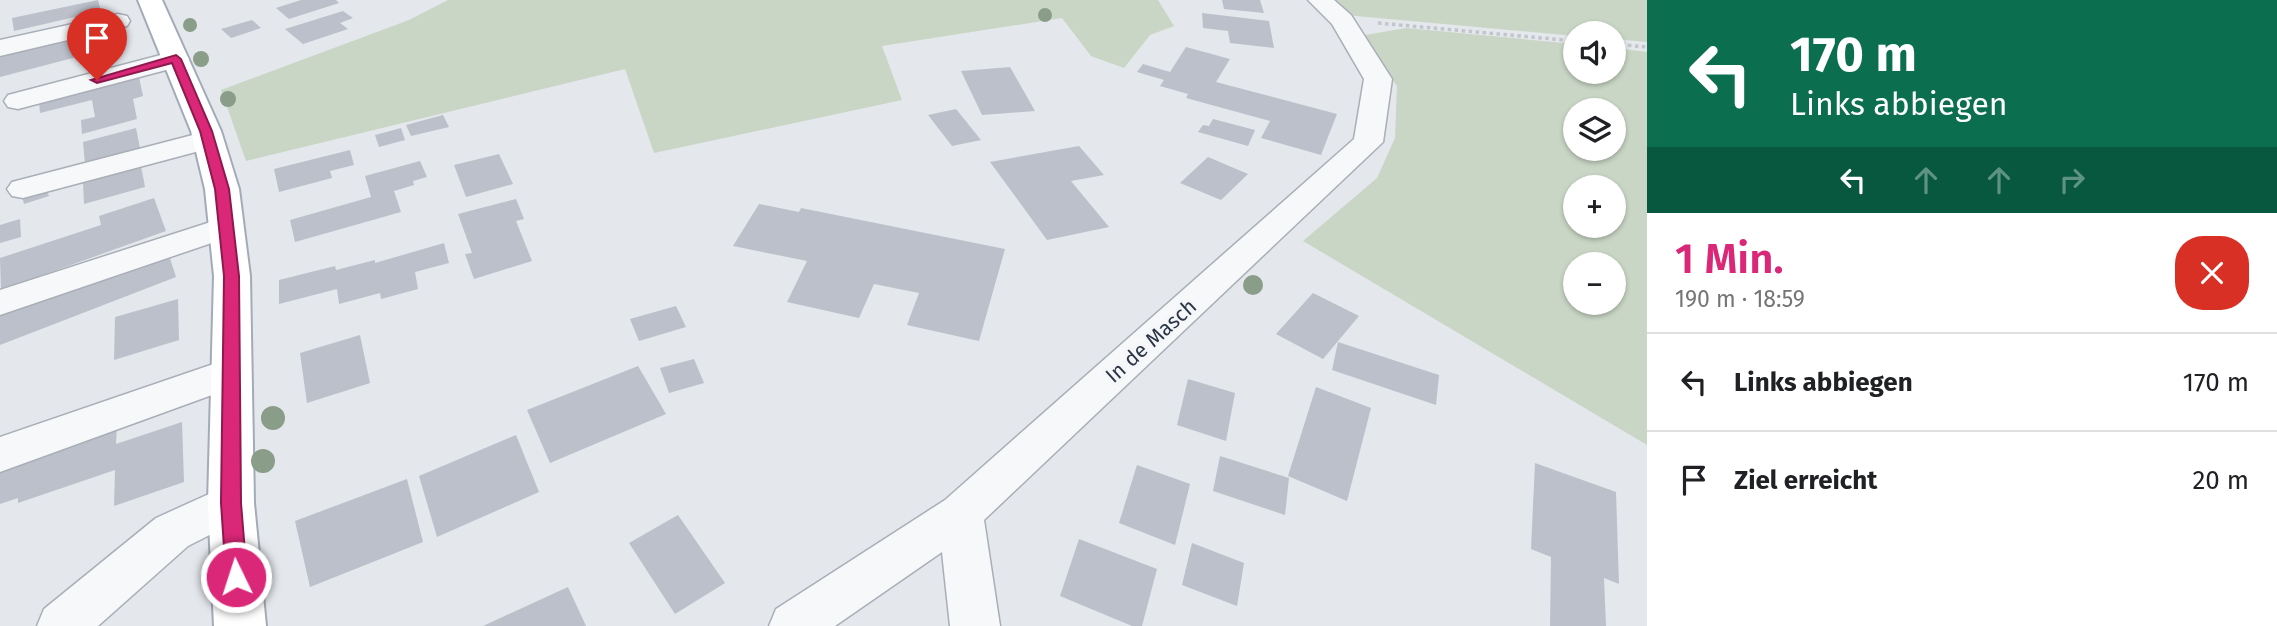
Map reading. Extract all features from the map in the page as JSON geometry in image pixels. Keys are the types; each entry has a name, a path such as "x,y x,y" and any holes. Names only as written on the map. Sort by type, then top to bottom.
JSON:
{"main road":[{"path":"152,5 208,140 222,189 232,276 231,503 240,626"}],"street":[{"path":"0,48 118,21 152,5"},
{"name":"In de Masch","path":"794,626 961,514 1368,142 1378,79 1331,10"},
{"path":"118,21 134,52 173,52"},
{"path":"18,101 173,52"},
{"path":"0,303 226,227"},
{"path":"0,455 231,373"},
{"path":"62,626 172,532 231,503"},
{"path":"961,514 975,626"}],"lane":[{"path":"23,189 208,140"}],"path":[{"path":"1331,10 1563,39"},
{"path":"1626,45 1647,47"}],"green space":[{"path":"448,0 1158,0 1174,26 1150,35 1124,68 1091,56 1062,18 882,46 902,100 654,153 625,69 246,161 221,90 409,20"},
{"path":"1334,0 1647,0 1647,42 1626,40 1626,21 1563,21 1563,35 1345,15"},
{"path":"1406,28 1563,43 1563,84 1626,84 1626,49 1647,52 1647,445 1303,241 1377,178 1395,138 1397,86 1360,36"}],"building":[{"path":"98,0 101,11 14,31 12,18"},
{"path":"301,0 336,0 339,3 289,19 276,8"},
{"path":"1222,0 1260,0 1264,13 1224,9"},
{"path":"343,11 353,18 340,23 348,29 303,44 285,29"},
{"path":"1202,13 1269,21 1274,48 1230,43 1228,31 1203,28"},
{"path":"252,20 261,28 231,38 221,29"},
{"path":"85,34 92,53 0,77 0,55"},
{"path":"1186,47 1230,59 1216,82 1337,114 1321,155 1261,138 1270,121 1186,98 1188,94 1160,86 1164,80 1137,72 1143,64 1170,72"},
{"path":"1010,67 1035,111 982,115 961,71"},
{"path":"139,77 143,96 133,99 137,119 82,134 81,120 95,117 92,100 40,113 39,102"},
{"path":"956,109 981,140 952,146 928,115"},
{"path":"443,115 449,127 411,136 406,125"},
{"path":"1213,119 1255,130 1248,146 1198,132 1203,125 1209,126"},
{"path":"136,128 140,148 85,164 83,142"},
{"path":"401,128 405,140 379,147 375,135"},
{"path":"1079,146 1104,175 1071,181 1109,227 1047,240 990,162"},
{"path":"350,150 354,165 330,171 332,178 279,192 274,169"},
{"path":"499,154 513,184 466,197 454,165"},
{"path":"1208,157 1248,174 1221,200 1180,183"},
{"path":"420,161 427,177 413,181 414,185 394,191 401,212 295,242 290,220 371,197 365,176"},
{"path":"141,166 145,187 84,204 83,182"},
{"path":"46,188 49,196 24,204 22,196"},
{"path":"154,198 166,231 1,290 0,258 101,225 99,216"},
{"path":"516,199 524,219 516,221 532,261 474,279 465,254 472,253 458,214"},
{"path":"759,204 799,212 801,208 1005,249 979,341 907,325 919,293 874,284 859,318 787,302 807,261 733,246"},
{"path":"20,219 21,237 0,243 0,225"},
{"path":"444,243 449,263 415,272 418,289 381,299 380,293 339,304 337,289 279,304 279,280 335,266 336,270 375,260 375,263"},
{"path":"167,249 176,277 0,345 0,312 123,273 120,265"},
{"path":"1313,293 1359,316 1323,359 1276,334"},
{"path":"178,299 179,340 114,360 115,317"},
{"path":"676,306 686,327 639,341 630,319"},
{"path":"360,335 370,383 307,403 300,353"},
{"path":"1338,342 1439,375 1436,405 1332,370"},
{"path":"694,359 704,383 669,393 660,368"},
{"path":"638,366 666,414 550,463 527,410"},
{"path":"1188,379 1235,393 1226,441 1177,425"},
{"path":"1316,387 1371,408 1347,501 1288,476"},
{"path":"182,422 184,482 114,506 115,470 18,503 18,498 0,504 0,467 117,425 116,444"},
{"path":"516,435 539,492 437,537 419,476"},
{"path":"1220,456 1289,478 1285,515 1213,491"},
{"path":"1535,463 1616,492 1619,584 1604,578 1606,626 1550,626 1551,557 1531,549"},
{"path":"1137,465 1190,484 1175,545 1119,523"},
{"path":"407,479 423,542 310,587 295,521"},
{"path":"678,515 725,583 675,614 629,543"},
{"path":"1079,539 1157,569 1142,626 1132,626 1060,596"},
{"path":"1192,543 1244,563 1237,606 1182,585"},
{"path":"568,587 586,626 483,626"}],"route":[{"path":"97,80 176,59 206,131 222,189 232,276 231,503 236,577"}]}
